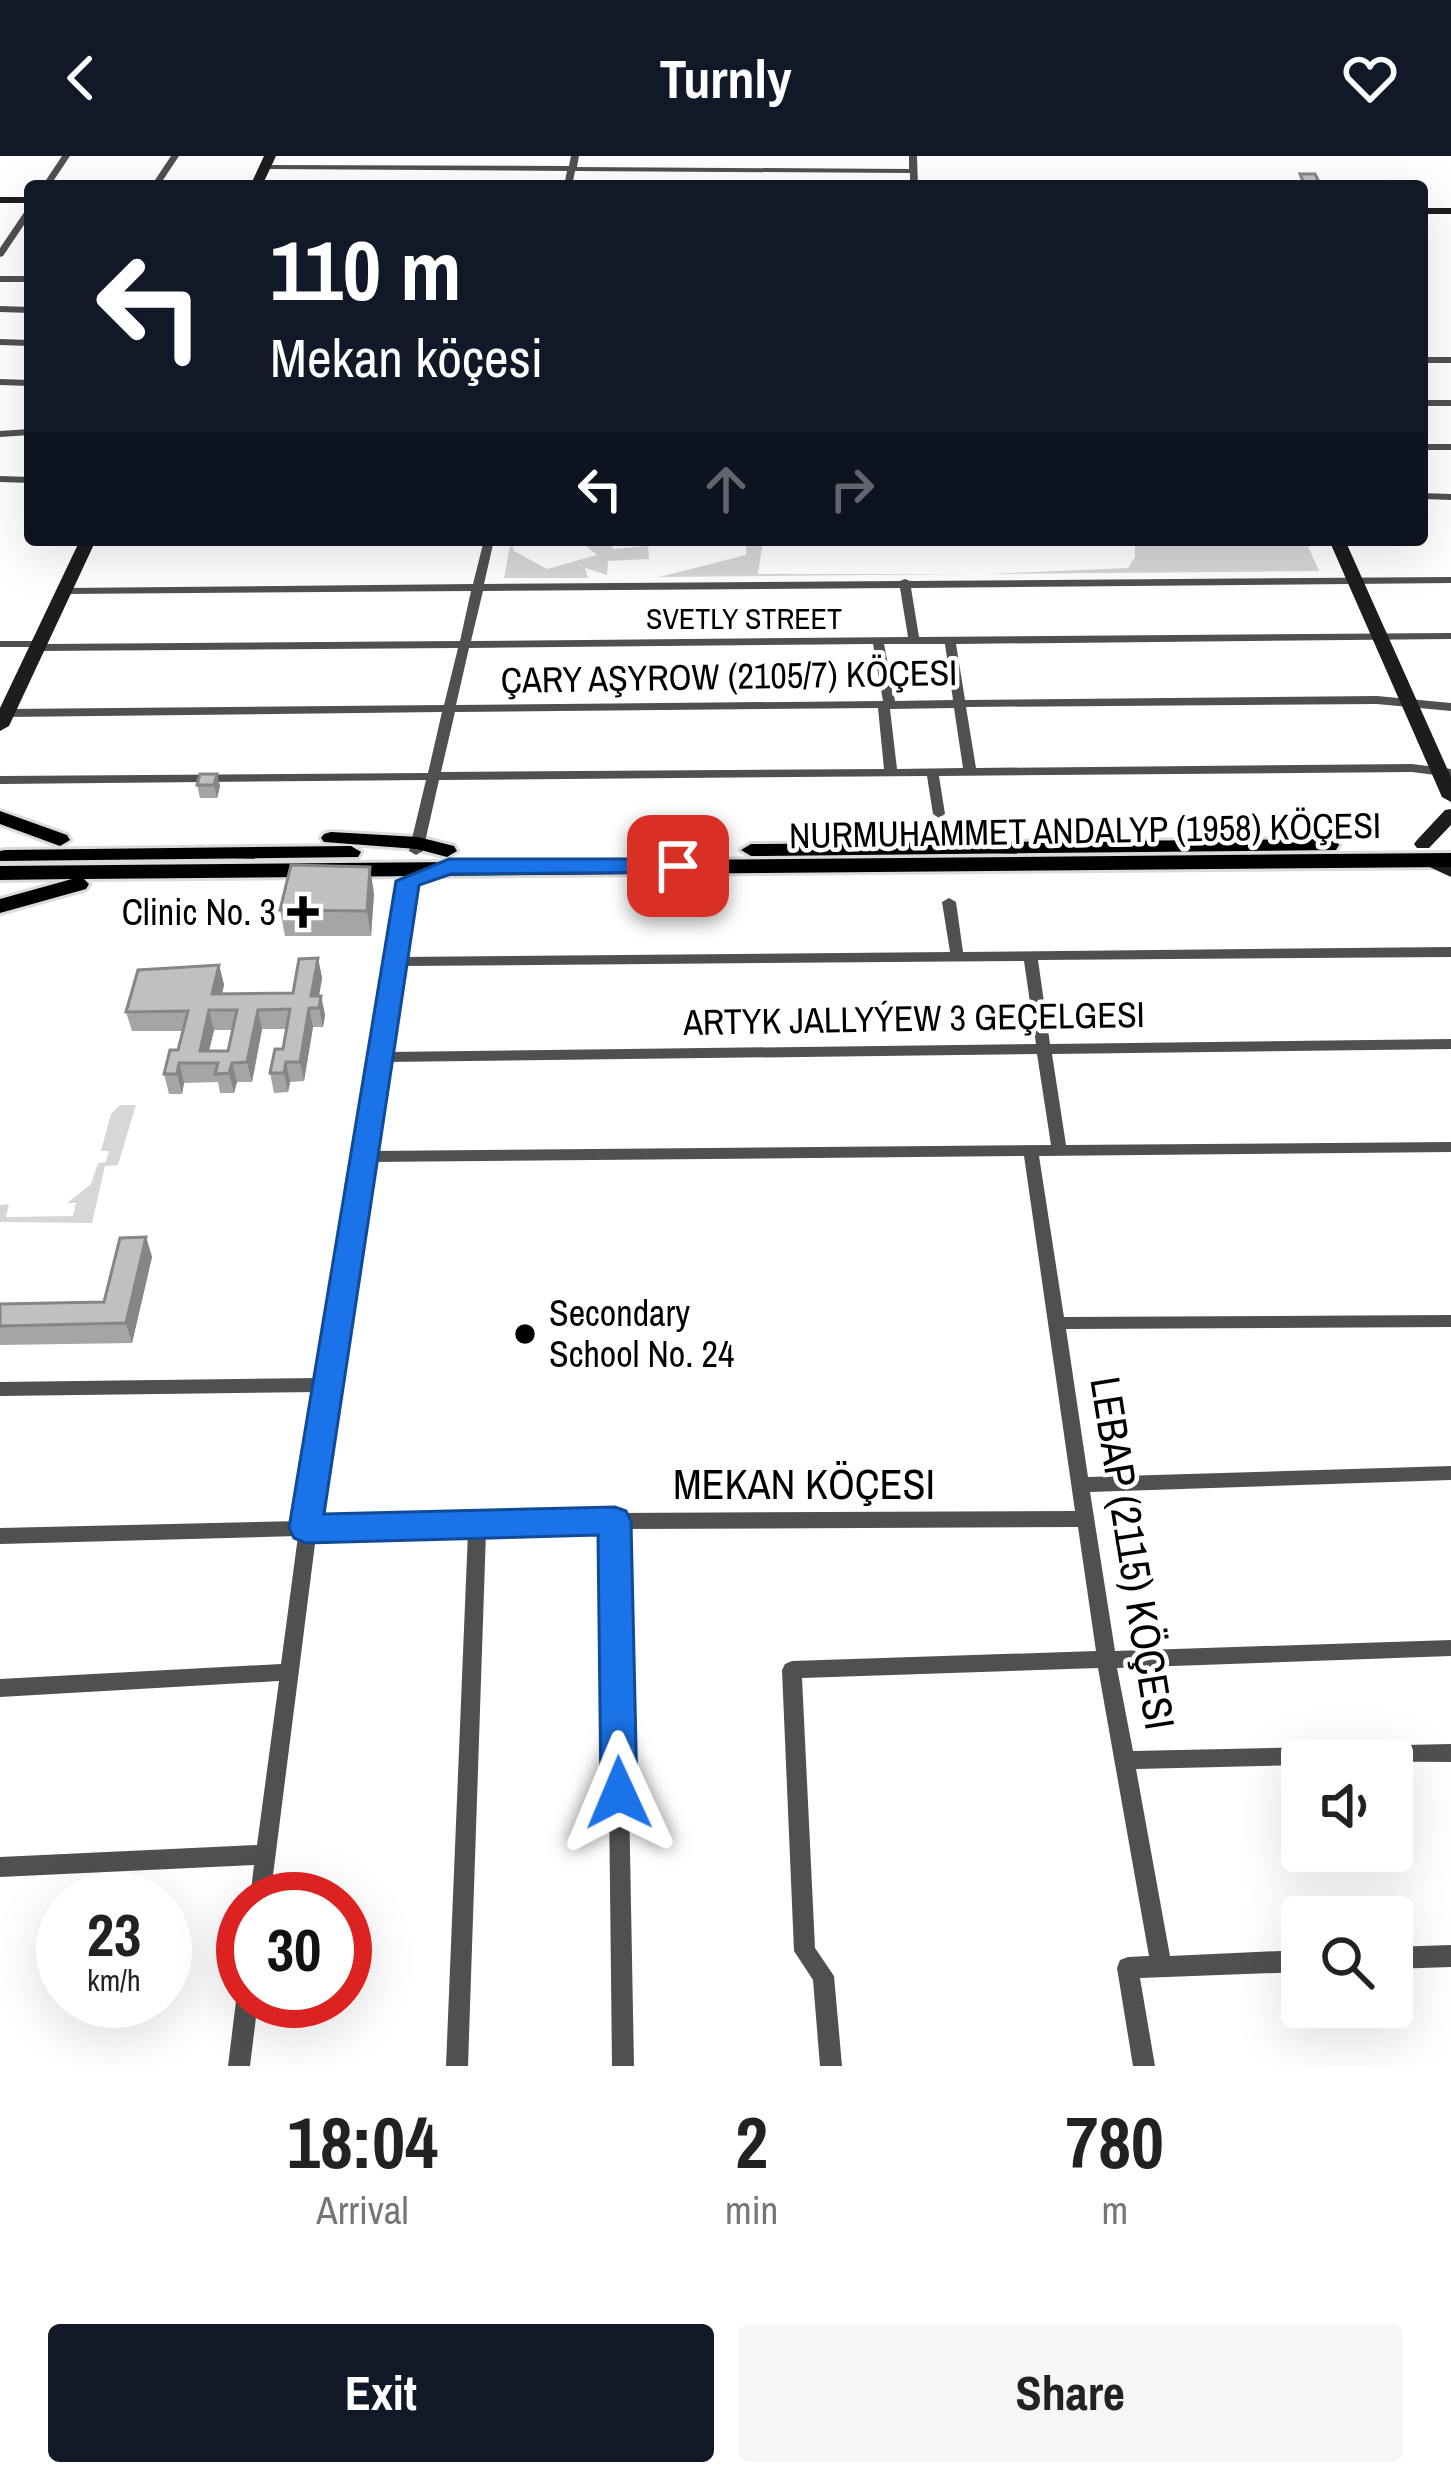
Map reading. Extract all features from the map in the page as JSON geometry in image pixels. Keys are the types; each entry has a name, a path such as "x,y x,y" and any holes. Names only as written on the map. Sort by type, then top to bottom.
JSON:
{"main road":[{"path":"0,817 32,834 60,840 343,838 417,847"},
{"path":"2,856 60,840"},
{"name":"NURMUHAMMET ANDALYP (1958) KÖÇESI","path":"2,856 314,869 448,859 1435,854 1451,844"},
{"name":"NURMUHAMMET ANDALYP (1958) KÖÇESI","path":"2,856 417,847 448,859"},
{"path":"0,888 408,881 448,859"},
{"path":"314,869 340,881 373,867"},
{"path":"0,906 78,884"}],"street":[{"path":"569,180 575,156"},
{"path":"913,156 914,180"},
{"path":"267,161 914,171"},
{"path":"745,180 746,169"},
{"path":"0,254 24,218"},
{"path":"11,236 24,236"},
{"path":"3,720 85,546"},
{"path":"417,847 487,546"},
{"path":"1340,546 1407,703 1447,773 1451,796"},
{"path":"65,591 1451,580"},
{"path":"905,582 914,642"},
{"name":"SVETLY STREET","path":"0,644 465,646 1451,636"},
{"path":"950,641 970,771"},
{"path":"878,642 891,772"},
{"name":"ÇARY AŞYROW (2105/7) KÖÇESI","path":"3,720 961,704 1451,706"},
{"path":"0,780 1412,768 1447,773"},
{"path":"932,771 939,814"},
{"name":"NURMUHAMMET ANDALYP (1958) KÖÇESI","path":"1435,854 1451,814"},
{"path":"1435,854 1451,871"},
{"path":"263,1872 326,1385 408,881"},
{"path":"949,902 957,956"},
{"path":"394,962 1451,952"},
{"path":"1030,955 1059,1150"},
{"name":"ARTYK JALLYÝEW 3 GEÇELGESI","path":"378,1057 1043,1045 1451,1044"},
{"path":"361,1156 1451,1147"},
{"name":"LEBAP (2115) KÖÇESI","path":"1030,1151 1106,1658 1161,1966"},
{"path":"1059,1323 1451,1321"},
{"path":"0,1389 326,1385"},
{"path":"1082,1484 1451,1473"},
{"name":"MEKAN KÖÇESI","path":"0,1536 615,1521 1087,1519"},
{"path":"615,1521 623,2066"},
{"path":"457,2066 476,1525"},
{"path":"831,2066 823,1976 805,1951 792,1670 1451,1648"},
{"path":"0,1688 286,1672"},
{"path":"1125,1760 1451,1753"},
{"path":"0,1867 265,1855"},
{"path":"1413,1957 1451,1956"},
{"path":"1144,2066 1128,1968 1281,1962"},
{"path":"239,2066 244,2028"}],"shaded area":[{"path":"510,546 547,569 597,555 586,546 648,546 649,559 608,561 607,575 585,568 588,578 504,578"},
{"path":"746,546 762,546 758,574 971,574 659,577 746,555"},
{"path":"1135,546 1308,546 1319,571 986,574 1128,568"},
{"path":"120,1105 136,1105 118,1165 105,1166 92,1223 0,1222 0,1205 9,1204 6,1217 73,1216 76,1203 67,1203 91,1184 98,1163 106,1162 109,1151 101,1151 111,1114"}],"building":[{"path":"1300,174 1315,174 1318,180 1302,180"},
{"path":"200,774 217,774 214,785 197,785"},
{"path":"291,865 370,867 367,911 280,910"},
{"path":"318,958 311,996 321,996 319,1008 309,1008 300,1062 286,1062 284,1073 270,1073 275,1049 283,1049 290,1009 258,1010 247,1062 232,1063 229,1073 215,1074 218,1063 179,1063 177,1074 164,1074 170,1050 178,1050 188,1011 126,1012 138,970 219,965 212,994 293,993 299,959","holes":["209,1010 237,1010 228,1051 200,1051"]},
{"path":"146,1237 126,1323 0,1326 0,1304 104,1302 120,1238"}],"place":[{"name":"Clinic No. 3","path":"303,912"},
{"name":"Secondary School No. 24","path":"525,1334"}],"route":[{"path":"619,1793 615,1521 306,1528 334,1324 408,881 449,867 678,866"}]}
